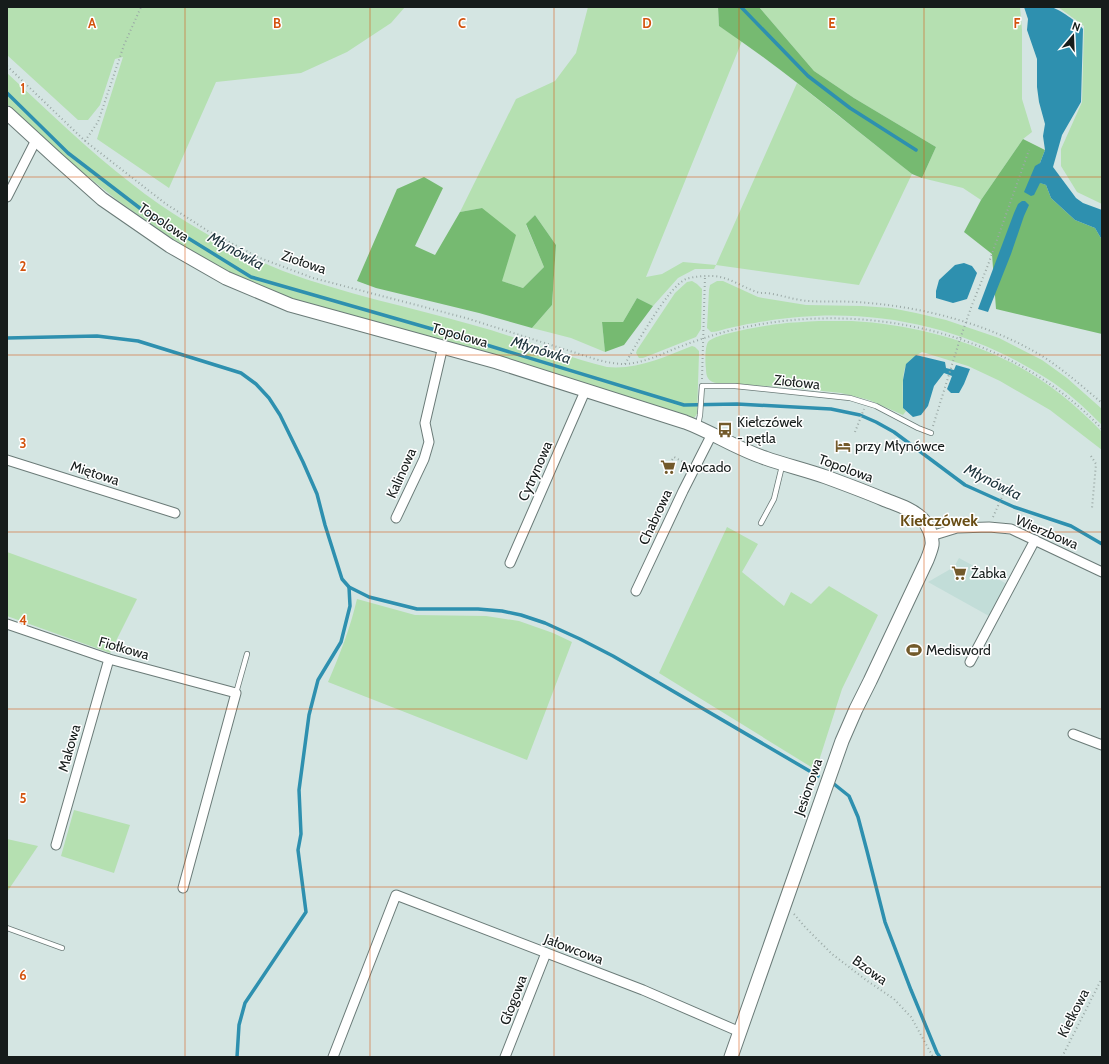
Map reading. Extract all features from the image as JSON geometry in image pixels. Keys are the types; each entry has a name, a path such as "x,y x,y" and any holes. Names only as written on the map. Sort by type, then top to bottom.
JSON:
{"street":[{"name":"Topolowa","path":"7,113 102,199 170,246 226,278 290,305 443,346 586,389 678,420 699,421 712,434 746,451 825,477 902,507 922,518 931,536"},
{"path":"7,197 36,140"},
{"name":"Kalinowa","path":"396,518 424,459 429,442 425,423 443,346"},
{"name":"Cytrynowa","path":"510,563 586,389"},
{"name":"Chabrowa","path":"636,591 694,468 712,434"},
{"name":"Miętowa","path":"7,460 175,513"},
{"name":"Wierzbowa","path":"931,536 957,528 989,527 1011,529 1102,572"},
{"name":"Jesionowa","path":"731,1057 842,741 927,560 932,545 931,536"},
{"path":"970,662 1035,540"},
{"name":"Fiołkowa","path":"7,624 109,660 236,693"},
{"name":"Makowa","path":"56,845 109,660"},
{"path":"183,888 236,693"},
{"path":"1073,734 1102,745"},
{"name":"Jałowcowa","path":"333,1057 396,895 643,990 740,1032"},
{"name":"Głogowa","path":"506,1057 546,953"}],"lane":[{"path":"699,421 702,386"},
{"name":"Ziołowa","path":"702,386 735,386 850,398 876,406 918,428 931,433"},
{"path":"761,523 774,499 783,464"},
{"path":"236,693 247,654"},
{"path":"7,928 62,948"}],"path":[{"path":"85,141 98,122 124,45 141,7"},
{"name":"Ziołowa","path":"7,66 85,141 166,204 208,231 260,258 313,278 466,318 608,363 625,364 641,362 703,338 729,331 780,321 819,318 852,318 918,327 960,339 996,353 1025,367 1047,381 1090,416 1102,429"},
{"path":"931,433 960,339 1030,150"},
{"path":"625,364 670,293 678,284 686,279 705,276 718,277 760,293 791,299 806,301 856,302 892,306 966,322 1008,338 1042,357 1074,379 1102,403"},
{"path":"702,386 705,276"},
{"path":"855,432 865,407"},
{"path":"672,460 674,456 694,468"},
{"path":"1091,456 1096,464 1092,508"},
{"path":"997,509 1006,488"},
{"name":"Bzowa","path":"783,910 793,913 832,954 894,999 911,1017 934,1057"},
{"name":"Kiełkowa","path":"1062,1057 1102,978"}],"shaded area":[{"path":"959,558 1007,584 989,616 928,582 954,567"}],"green space":[{"path":"7,7 405,7 391,23 347,52 301,73 216,82 169,188 97,139 123,57 115,59 100,105 88,120 78,120 7,55"},
{"path":"588,7 718,7 719,26 742,41 646,277 662,274 683,262 716,265 714,269 695,269 678,278 653,306 637,298 623,322 602,322 605,352 571,338 532,328 552,305 556,245 535,215 526,225 544,267 523,288 502,281 482,208 460,212 516,99 555,81 576,53"},
{"path":"718,7 759,7 814,71 854,98 936,147 922,178 912,174 793,79 719,26"},
{"path":"759,7 1020,7 1022,30 1022,99 1032,132 1023,139 981,200 963,188 922,178 936,147 854,98 814,71"},
{"path":"1058,7 1102,7 1102,204 1077,192 1061,166 1061,149 1082,102 1084,26"},
{"path":"7,73 84,144 149,197 204,233 244,254 283,271 330,287 490,330 607,367 629,367 640,365 692,346 695,347 699,351 697,414 694,418 691,418 274,294 226,272 171,238 117,200 71,163 7,104"},
{"path":"797,83 912,174 859,285 716,265"},
{"path":"1023,139 1045,150 1040,163 1030,179 1046,185 1051,198 1075,220 1095,228 1102,240 1102,334 996,309 992,254 964,232 981,200"},
{"path":"424,177 443,188 415,246 435,255 460,212 482,208 516,235 502,281 523,288 544,267 526,224 535,215 556,245 552,305 532,328 479,313 376,288 357,281 397,189"},
{"path":"692,281 702,289 701,329 696,337 643,358 639,358 636,353 637,350 675,293 687,282"},
{"path":"717,281 723,281 758,297 806,305 891,308 916,313 946,320 999,338 1042,360 1067,378 1102,409 1102,425 1061,388 1046,378 993,349 936,329 906,322 876,318 815,316 770,320 711,332 707,328 709,290 710,285"},
{"path":"637,298 653,306 624,345 605,352 602,322 623,322"},
{"path":"819,321 852,321 892,325 932,333 971,345 1008,361 1034,375 1081,411 1102,432 1102,450 1050,410 1000,381 968,366 922,352 910,360 905,368 903,379 903,408 906,411 903,415 869,400 841,393 786,387 720,384 711,381 707,377 705,363 706,351 708,342 712,339 741,330 764,326"},
{"path":"727,527 758,544 742,572 784,606 791,592 811,604 829,586 878,615 842,689 816,770 659,673"},
{"path":"7,552 137,599 110,653 7,616"},
{"path":"357,599 415,615 486,616 519,621 553,633 572,642 527,760 328,682 351,621"},
{"path":"74,810 130,825 114,873 61,856"},
{"path":"7,839 38,846 7,892"}],"water":[{"path":"1045,6 1054,8 1073,19 1083,29 1081,102 1062,135 1053,167 1076,198 1083,203 1102,210 1102,240 1095,228 1075,220 1051,198 1046,185 1040,183 1034,195 1031,196 1024,192 1035,166 1040,163 1045,150 1043,136 1045,124 1039,102 1037,87 1037,59 1027,30 1028,19 1024,7"},
{"path":"1025,201 1029,205 988,312 978,309 1014,213 1018,204"},
{"path":"964,263 972,266 977,273 967,299 953,303 936,298 939,280 955,265"},
{"path":"916,355 945,362 946,368 954,370 956,365 970,369 959,393 951,393 947,389 952,376 944,373 934,386 928,406 921,415 913,417 903,408 903,380 906,364"}],"waterway":[{"path":"741,7 808,76 850,108 916,150"},
{"name":"Młynówka","path":"7,93 68,153 141,209 251,277 467,339 684,405 737,404 831,409 860,415 894,432 965,485 1014,507 1071,526 1102,544"},
{"path":"7,338 97,336 138,341 241,373 256,384 269,398 280,415 317,494 342,579 349,587 369,597 417,609 478,609 502,611 521,615 545,623 613,656 818,776"},
{"path":"237,1057 239,1025 245,1003 306,912 298,850 301,834 299,790 309,715 318,680 341,642 350,606 349,587"},
{"path":"834,784 849,796 858,817 885,922 911,990 940,1057"}],"place":[{"name":"Kiełczówek - pętla","path":"725,430"},
{"name":"przy Młynówce","path":"843,446"},
{"name":"Avocado","path":"668,467"},
{"name":"Żabka","path":"959,573"},
{"name":"Medisword","path":"914,650"}],"district":[{"name":"Kiełczówek","path":"939,520"}]}
